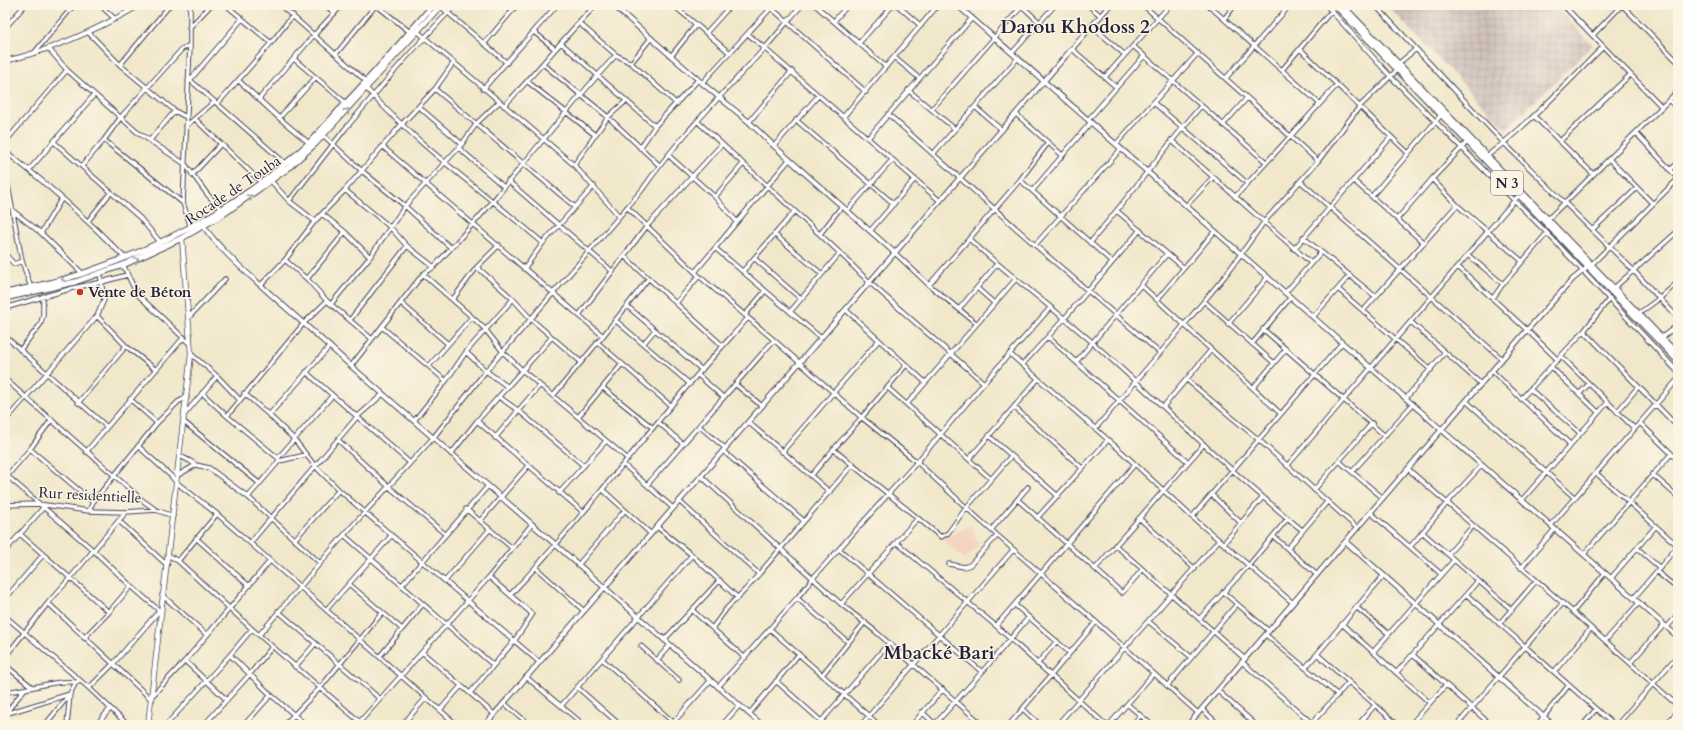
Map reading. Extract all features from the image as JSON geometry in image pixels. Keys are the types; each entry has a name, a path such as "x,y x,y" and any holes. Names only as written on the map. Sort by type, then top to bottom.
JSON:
{"main road":[{"name":"Rocade de Touba","path":"5,293 31,288 83,274 182,235 191,228 202,224 260,182 309,143 367,82 434,5"},
{"name":"N 3","path":"1335,5 1487,156 1587,268 1678,361"},
{"name":"N 3","path":"1342,5 1441,115 1546,221"},
{"name":"Rocade de Touba","path":"5,298 48,289 123,265 202,224 272,181 323,135 440,6"},
{"path":"148,725 191,354 182,235"},
{"name":"N 3","path":"1612,294 1638,314 1678,355"}],"street":[{"path":"5,28 25,5"},
{"path":"33,53 74,5"},
{"path":"5,61 49,49 89,33 140,5"},
{"path":"120,65 170,5"},
{"path":"190,5 189,80 186,116 183,203 191,228"},
{"path":"189,28 211,5"},
{"path":"226,5 271,43"},
{"path":"280,5 367,82"},
{"path":"325,5 334,13"},
{"path":"259,99 342,5"},
{"path":"336,54 376,5 410,32"},
{"path":"289,201 345,129 454,5"},
{"path":"484,44 517,5"},
{"path":"484,89 557,5"},
{"path":"504,106 528,82 560,43 596,5"},
{"path":"613,5 698,80 749,122 789,160 895,253 929,285 976,323"},
{"path":"620,11 625,5"},
{"path":"673,5 730,53"},
{"path":"722,5 727,9"},
{"path":"706,33 731,5"},
{"path":"259,635 298,587 432,438 486,371 642,190 659,165 697,120 765,48 802,5"},
{"path":"815,5 886,67"},
{"path":"834,21 848,5"},
{"path":"859,43 893,5"},
{"path":"897,5 921,26"},
{"path":"844,116 895,58 938,5"},
{"path":"1012,53 1055,5"},
{"path":"1088,5 1101,16"},
{"path":"484,725 1110,5"},
{"path":"1143,5 1318,161"},
{"path":"1105,78 1170,5"},
{"path":"1208,5 1319,103"},
{"path":"1224,18 1235,5"},
{"path":"1226,78 1290,5"},
{"path":"1326,5 1390,76 1547,233 1587,268 1612,294 1678,372"},
{"path":"1282,70 1332,11 1335,5"},
{"path":"1375,5 1504,143 1633,270 1678,318"},
{"path":"1563,5 1662,108"},
{"path":"1593,35 1622,5 1678,62"},
{"path":"103,6 115,19"},
{"path":"440,6 507,63"},
{"path":"702,83 748,34 769,6 866,92"},
{"path":"959,6 1678,637"},
{"path":"932,109 1021,6 1039,22"},
{"path":"186,126 216,102 238,80 271,43 293,15"},
{"path":"189,80 242,18"},
{"path":"868,138 908,90 972,18"},
{"path":"579,22 616,55 631,63 677,104"},
{"path":"671,56 696,25"},
{"path":"1092,26 1125,55"},
{"path":"417,31 574,165 619,216"},
{"path":"534,32 555,49"},
{"path":"89,33 120,65 175,111 186,116"},
{"path":"748,34 940,201"},
{"path":"631,63 651,38"},
{"path":"560,43 655,126"},
{"path":"82,166 104,140 121,116 182,50 190,45"},
{"path":"1133,46 1266,162"},
{"path":"1487,156 1534,116 1603,47"},
{"path":"49,49 67,70 94,95 121,116 137,132 185,164 192,175 221,209"},
{"path":"1300,49 1408,153"},
{"path":"1095,429 1225,276 1240,253 1264,222 1318,161 1360,106 1416,49"},
{"path":"1072,50 1116,87"},
{"path":"1116,144 1198,53"},
{"path":"351,366 423,274 434,267 472,222 492,202 523,163 545,140 616,55"},
{"path":"1033,190 1116,87 1144,56"},
{"path":"895,58 919,78"},
{"path":"933,154 1018,58"},
{"path":"294,60 346,103"},
{"path":"261,286 285,260 315,221 345,190 382,146 435,89 454,62"},
{"path":"543,64 608,117 659,165"},
{"path":"5,142 67,70"},
{"path":"749,122 792,71"},
{"path":"1560,141 1630,75"},
{"path":"279,118 316,77"},
{"path":"189,80 285,163"},
{"path":"238,80 279,118 309,143"},
{"path":"640,148 655,126 698,80"},
{"path":"528,82 595,135"},
{"path":"1235,197 1337,85"},
{"path":"366,88 402,124 445,163 543,243"},
{"path":"435,89 575,207"},
{"path":"908,90 955,129"},
{"path":"1546,221 1678,91"},
{"path":"29,170 94,95"},
{"path":"774,146 818,96"},
{"path":"1223,125 1247,98"},
{"path":"1669,100 1678,110"},
{"path":"574,165 608,117 626,101"},
{"path":"331,304 370,258 405,206 459,148 477,123 499,102"},
{"path":"1154,103 1247,183"},
{"path":"419,106 462,144"},
{"path":"1090,243 1117,211 1171,140 1201,106"},
{"path":"975,107 1002,130"},
{"path":"150,140 175,111"},
{"path":"888,114 1035,245 1160,353"},
{"path":"1016,114 1062,155"},
{"path":"1372,196 1441,115"},
{"path":"1534,116 1593,174"},
{"path":"195,119 220,145 260,182"},
{"path":"697,120 870,282 984,383"},
{"path":"796,120 894,204"},
{"path":"1188,725 1573,278 1587,268 1678,179 1636,133"},
{"path":"323,135 333,146 405,206 450,247"},
{"path":"1294,249 1391,137"},
{"path":"104,140 183,203"},
{"path":"1171,140 1311,263"},
{"path":"54,142 140,218 161,243"},
{"path":"1398,218 1467,142"},
{"path":"579,315 647,226 722,144"},
{"path":"929,285 1020,180 1048,144"},
{"path":"192,175 220,145"},
{"path":"382,146 426,182 499,245 524,269 603,336"},
{"path":"459,148 504,187"},
{"path":"1035,245 1063,216 1121,149"},
{"path":"5,155 10,155 62,198 88,221 125,258"},
{"path":"668,155 715,197 737,222"},
{"path":"1609,159 1653,204"},
{"path":"695,272 789,160"},
{"path":"847,211 892,160"},
{"path":"1670,170 1678,163"},
{"path":"715,197 744,164"},
{"path":"5,170 22,261 31,288"},
{"path":"1186,206 1213,177"},
{"path":"870,231 914,179"},
{"path":"1432,179 1457,205 1522,261"},
{"path":"1020,180 1063,216 1090,243 1112,262"},
{"path":"1353,180 1398,218 1424,243"},
{"path":"272,181 289,201 315,221"},
{"path":"508,181 612,271"},
{"path":"1300,181 1502,359"},
{"path":"524,269 543,243 594,186"},
{"path":"1592,230 1637,188"},
{"path":"345,190 390,227 407,246 434,267"},
{"path":"88,221 111,192"},
{"path":"5,198 9,193"},
{"path":"1287,466 1519,195"},
{"path":"41,233 62,198"},
{"path":"1363,311 1457,205"},
{"path":"820,234 842,206"},
{"path":"627,207 699,276 861,417 917,462 997,536 1125,647 1198,714"},
{"path":"13,211 41,233 83,274"},
{"path":"1117,211 1184,268"},
{"path":"743,271 794,212"},
{"path":"322,214 345,232 370,258"},
{"path":"202,224 225,252 285,309 304,323 432,438 762,725"},
{"path":"1022,365 1064,319 1140,230"},
{"path":"1157,300 1215,231"},
{"path":"1521,399 1558,360 1633,270 1678,231"},
{"path":"307,279 345,232"},
{"path":"1493,298 1522,261 1547,233"},
{"path":"774,234 822,274"},
{"path":"1303,237 1376,297"},
{"path":"969,239 1015,280 1092,342 1263,497 1302,530"},
{"path":"453,299 477,267 499,245"},
{"path":"350,320 407,246"},
{"path":"715,248 821,338"},
{"path":"1285,293 1321,252"},
{"path":"790,312 840,253"},
{"path":"5,254 14,264 22,261"},
{"path":"1076,362 1167,254"},
{"path":"1468,255 1503,284"},
{"path":"624,256 723,346"},
{"path":"754,258 801,298"},
{"path":"285,260 307,279 327,301 372,339"},
{"path":"959,309 997,264"},
{"path":"123,265 137,294 184,337 191,346"},
{"path":"477,267 513,299 531,319 581,362"},
{"path":"1458,267 1528,330 1558,360"},
{"path":"5,421 97,316 104,300 100,273"},
{"path":"423,274 453,299 485,329 503,352 522,370 628,459"},
{"path":"5,308 43,296 127,275"},
{"path":"1313,317 1350,275"},
{"path":"676,303 699,276"},
{"path":"1228,324 1268,277"},
{"path":"189,317 225,279"},
{"path":"553,396 648,279"},
{"path":"907,404 1015,280"},
{"path":"1141,285 1281,414"},
{"path":"1638,314 1677,285"},
{"path":"977,288 994,303"},
{"path":"1338,289 1431,370"},
{"path":"510,594 536,568 603,490 652,428 747,317 765,292"},
{"path":"20,350 40,325 43,296"},
{"path":"1252,344 1291,297"},
{"path":"414,421 446,381 466,352 513,299"},
{"path":"227,416 239,399 304,323 327,301"},
{"path":"1204,301 1228,324 1274,363"},
{"path":"401,302 448,344"},
{"path":"627,306 702,370"},
{"path":"718,687 917,462 1050,308"},
{"path":"846,310 925,382"},
{"path":"97,316 126,346 156,370"},
{"path":"429,366 472,317"},
{"path":"615,320 690,384"},
{"path":"1411,322 1481,384"},
{"path":"1661,338 1678,325"},
{"path":"382,327 446,381"},
{"path":"1263,329 1372,423 1385,436"},
{"path":"643,344 655,330"},
{"path":"1584,330 1678,427"},
{"path":"5,336 106,427"},
{"path":"86,452 184,337"},
{"path":"451,454 477,421 552,337"},
{"path":"1048,337 1188,462"},
{"path":"648,485 682,443 774,340"},
{"path":"782,452 879,340"},
{"path":"597,342 671,406"},
{"path":"1192,517 1342,342"},
{"path":"78,403 126,346"},
{"path":"269,414 330,346"},
{"path":"1253,388 1286,349"},
{"path":"1163,407 1212,350"},
{"path":"466,352 486,371 508,387"},
{"path":"1406,398 1446,352"},
{"path":"191,354 217,376 239,399"},
{"path":"1010,354 1135,464 1192,517 1293,603"},
{"path":"1561,356 1635,428"},
{"path":"578,417 622,364"},
{"path":"811,476 861,417 888,388 906,365"},
{"path":"1551,367 1598,412"},
{"path":"1492,371 1571,445"},
{"path":"306,372 410,462"},
{"path":"698,375 723,397"},
{"path":"184,415 217,376"},
{"path":"5,379 52,419 86,452 142,500 156,510"},
{"path":"968,459 1038,379"},
{"path":"1551,525 1678,379"},
{"path":"1187,380 1258,440 1357,528"},
{"path":"735,384 762,406"},
{"path":"1579,394 1589,384"},
{"path":"496,438 540,385"},
{"path":"1617,412 1638,387"},
{"path":"602,388 652,428"},
{"path":"888,388 991,479"},
{"path":"1530,389 1580,433"},
{"path":"202,393 279,459 306,455"},
{"path":"244,393 269,414 294,439 315,466 339,490 539,662"},
{"path":"250,543 269,518 357,417 383,394"},
{"path":"248,497 294,439 332,396"},
{"path":"89,511 93,502 157,423 178,402 187,397"},
{"path":"499,397 519,411 584,466"},
{"path":"130,400 157,423"},
{"path":"1466,401 1575,498"},
{"path":"1522,500 1608,402"},
{"path":"1352,472 1413,404"},
{"path":"1014,407 1082,468"},
{"path":"52,419 30,449 6,475 93,550 130,586 160,612 89,688"},
{"path":"477,421 559,493 583,512"},
{"path":"184,422 259,483"},
{"path":"658,422 682,443"},
{"path":"748,422 830,492"},
{"path":"1314,490 1372,423"},
{"path":"1640,423 1678,460"},
{"path":"698,426 804,521"},
{"path":"989,436 1058,496"},
{"path":"338,440 388,486 445,534"},
{"path":"1037,518 1108,440"},
{"path":"559,493 606,441"},
{"path":"1095,569 1204,444"},
{"path":"138,446 177,483 217,514 298,587 380,656 400,676 457,725"},
{"path":"30,449 93,502"},
{"path":"833,449 942,537 948,533 966,508 1011,456"},
{"path":"1584,554 1628,501 1671,454"},
{"path":"180,456 196,465 209,468 248,497 269,518 320,563"},
{"path":"1339,461 1383,498"},
{"path":"713,627 727,608 759,574 853,464"},
{"path":"996,626 1135,464"},
{"path":"178,475 196,465"},
{"path":"624,465 673,508"},
{"path":"1410,547 1447,503 1482,465"},
{"path":"480,521 502,498 528,466"},
{"path":"1408,470 1536,582 1573,612 1678,706"},
{"path":"1596,473 1678,546 1634,598"},
{"path":"1652,474 1677,494"},
{"path":"701,476 840,604 865,622 983,725"},
{"path":"402,585 423,562 466,509 488,486"},
{"path":"991,530 1028,488"},
{"path":"294,540 339,490"},
{"path":"603,490 651,534"},
{"path":"1212,494 1241,522"},
{"path":"1224,543 1263,497"},
{"path":"1018,500 1122,593 1142,570"},
{"path":"679,502 759,574"},
{"path":"1288,548 1327,502"},
{"name":"Rur residentielle","path":"5,505 38,504 89,511 126,512 156,510 173,516"},
{"path":"5,551 43,508"},
{"path":"466,509 512,548"},
{"path":"578,565 625,510"},
{"path":"5,657 48,603 126,512"},
{"path":"1371,512 1441,574"},
{"path":"178,561 217,514"},
{"path":"840,604 918,518"},
{"path":"1139,518 1195,569"},
{"path":"1199,618 1274,536 1288,518"},
{"path":"119,522 166,565"},
{"path":"168,554 178,561 358,723 489,577 532,524"},
{"path":"1448,554 1473,526"},
{"path":"1611,578 1656,526"},
{"path":"657,527 692,555 738,598"},
{"path":"445,581 490,529"},
{"path":"1521,568 1555,529"},
{"path":"1422,532 1512,610"},
{"path":"20,534 43,555 71,577 109,612"},
{"path":"344,535 493,665"},
{"path":"326,610 391,536"},
{"path":"949,564 964,567 970,565 997,536"},
{"path":"1274,536 1317,575"},
{"path":"196,538 249,586"},
{"path":"1059,724 1219,540"},
{"path":"897,542 996,626 1106,725"},
{"path":"1346,542 1553,725"},
{"path":"1115,546 1199,618 1312,724 1349,682"},
{"path":"1637,548 1660,568"},
{"path":"839,549 982,672"},
{"path":"861,725 1013,550"},
{"path":"5,599 43,555"},
{"path":"561,706 637,616 692,555"},
{"path":"1373,652 1454,560"},
{"path":"48,603 84,638 152,698 270,561"},
{"path":"536,568 584,611"},
{"path":"1657,572 1678,589"},
{"path":"1573,612 1605,573"},
{"path":"1306,667 1384,575"},
{"path":"470,693 515,640 532,615 489,577"},
{"path":"664,640 720,580"},
{"path":"1397,672 1441,625 1478,581"},
{"path":"1499,624 1536,582"},
{"path":"349,584 402,629"},
{"path":"84,638 109,612 130,586"},
{"path":"1223,592 1338,695"},
{"path":"162,595 207,635"},
{"path":"1467,595 1615,725 1678,655"},
{"path":"797,598 848,642"},
{"path":"1605,641 1639,603"},
{"path":"380,656 422,604"},
{"path":"1167,686 1237,604"},
{"path":"1457,725 1562,604"},
{"path":"1015,605 1070,653"},
{"path":"1356,608 1389,634"},
{"path":"692,610 713,627 745,658"},
{"path":"278,611 379,698"},
{"path":"284,725 320,688 382,613"},
{"path":"1630,663 1678,615"},
{"path":"5,616 89,688 128,725"},
{"path":"922,712 936,725 1029,617"},
{"path":"1148,621 1191,657"},
{"path":"822,675 865,622"},
{"path":"1009,725 1096,622"},
{"path":"1342,624 1430,703"},
{"path":"1554,672 1591,628"},
{"path":"166,725 252,629"},
{"path":"770,629 879,725"},
{"path":"1037,664 1057,641"},
{"path":"818,725 889,643"},
{"path":"295,667 315,644"},
{"path":"657,660 670,645"},
{"path":"641,646 679,680"},
{"path":"204,725 272,647"},
{"path":"422,652 494,714"},
{"path":"749,714 799,654"},
{"path":"1317,654 1398,725"},
{"path":"230,655 271,695 306,725"},
{"path":"1413,655 1491,725"},
{"path":"602,659 672,724 711,680"},
{"path":"185,661 227,700"},
{"path":"5,664 32,688"},
{"path":"1110,725 1153,674"},
{"path":"526,678 584,725"},
{"path":"5,692 24,690 55,683 80,681"},
{"path":"776,681 822,721"},
{"path":"45,725 70,694 76,682"},
{"path":"1410,725 1446,685"},
{"path":"1537,725 1569,685"},
{"path":"440,710 461,686"},
{"path":"577,687 620,725"},
{"path":"912,725 943,689"},
{"path":"5,714 24,690"},
{"path":"1218,691 1256,725"},
{"path":"5,714 70,694"},
{"path":"67,725 70,694"},
{"path":"244,725 271,695"},
{"path":"408,725 403,723 426,698"},
{"path":"504,703 530,725"},
{"path":"1127,704 1152,725"},
{"path":"1358,725 1375,705"},
{"path":"722,725 739,706"},
{"path":"96,725 110,709"},
{"path":"1023,709 1040,725"},
{"path":"1202,709 1220,725"},
{"path":"1583,725 1596,709"},
{"path":"1666,725 1678,711"},
{"path":"1132,725 1140,716"},
{"path":"1672,718 1678,724"},
{"path":"1364,719 1371,725"}],"shaded area":[{"path":"1387,5 1554,5 1593,45 1506,129"},
{"path":"971,525 979,545 965,559 942,539"}],"place":[{"name":"Vente de Béton","path":"80,292"}],"district":[{"name":"Darou Khodoss 2","path":"1075,26"},
{"name":"Mbacké Bari","path":"939,652"}]}
